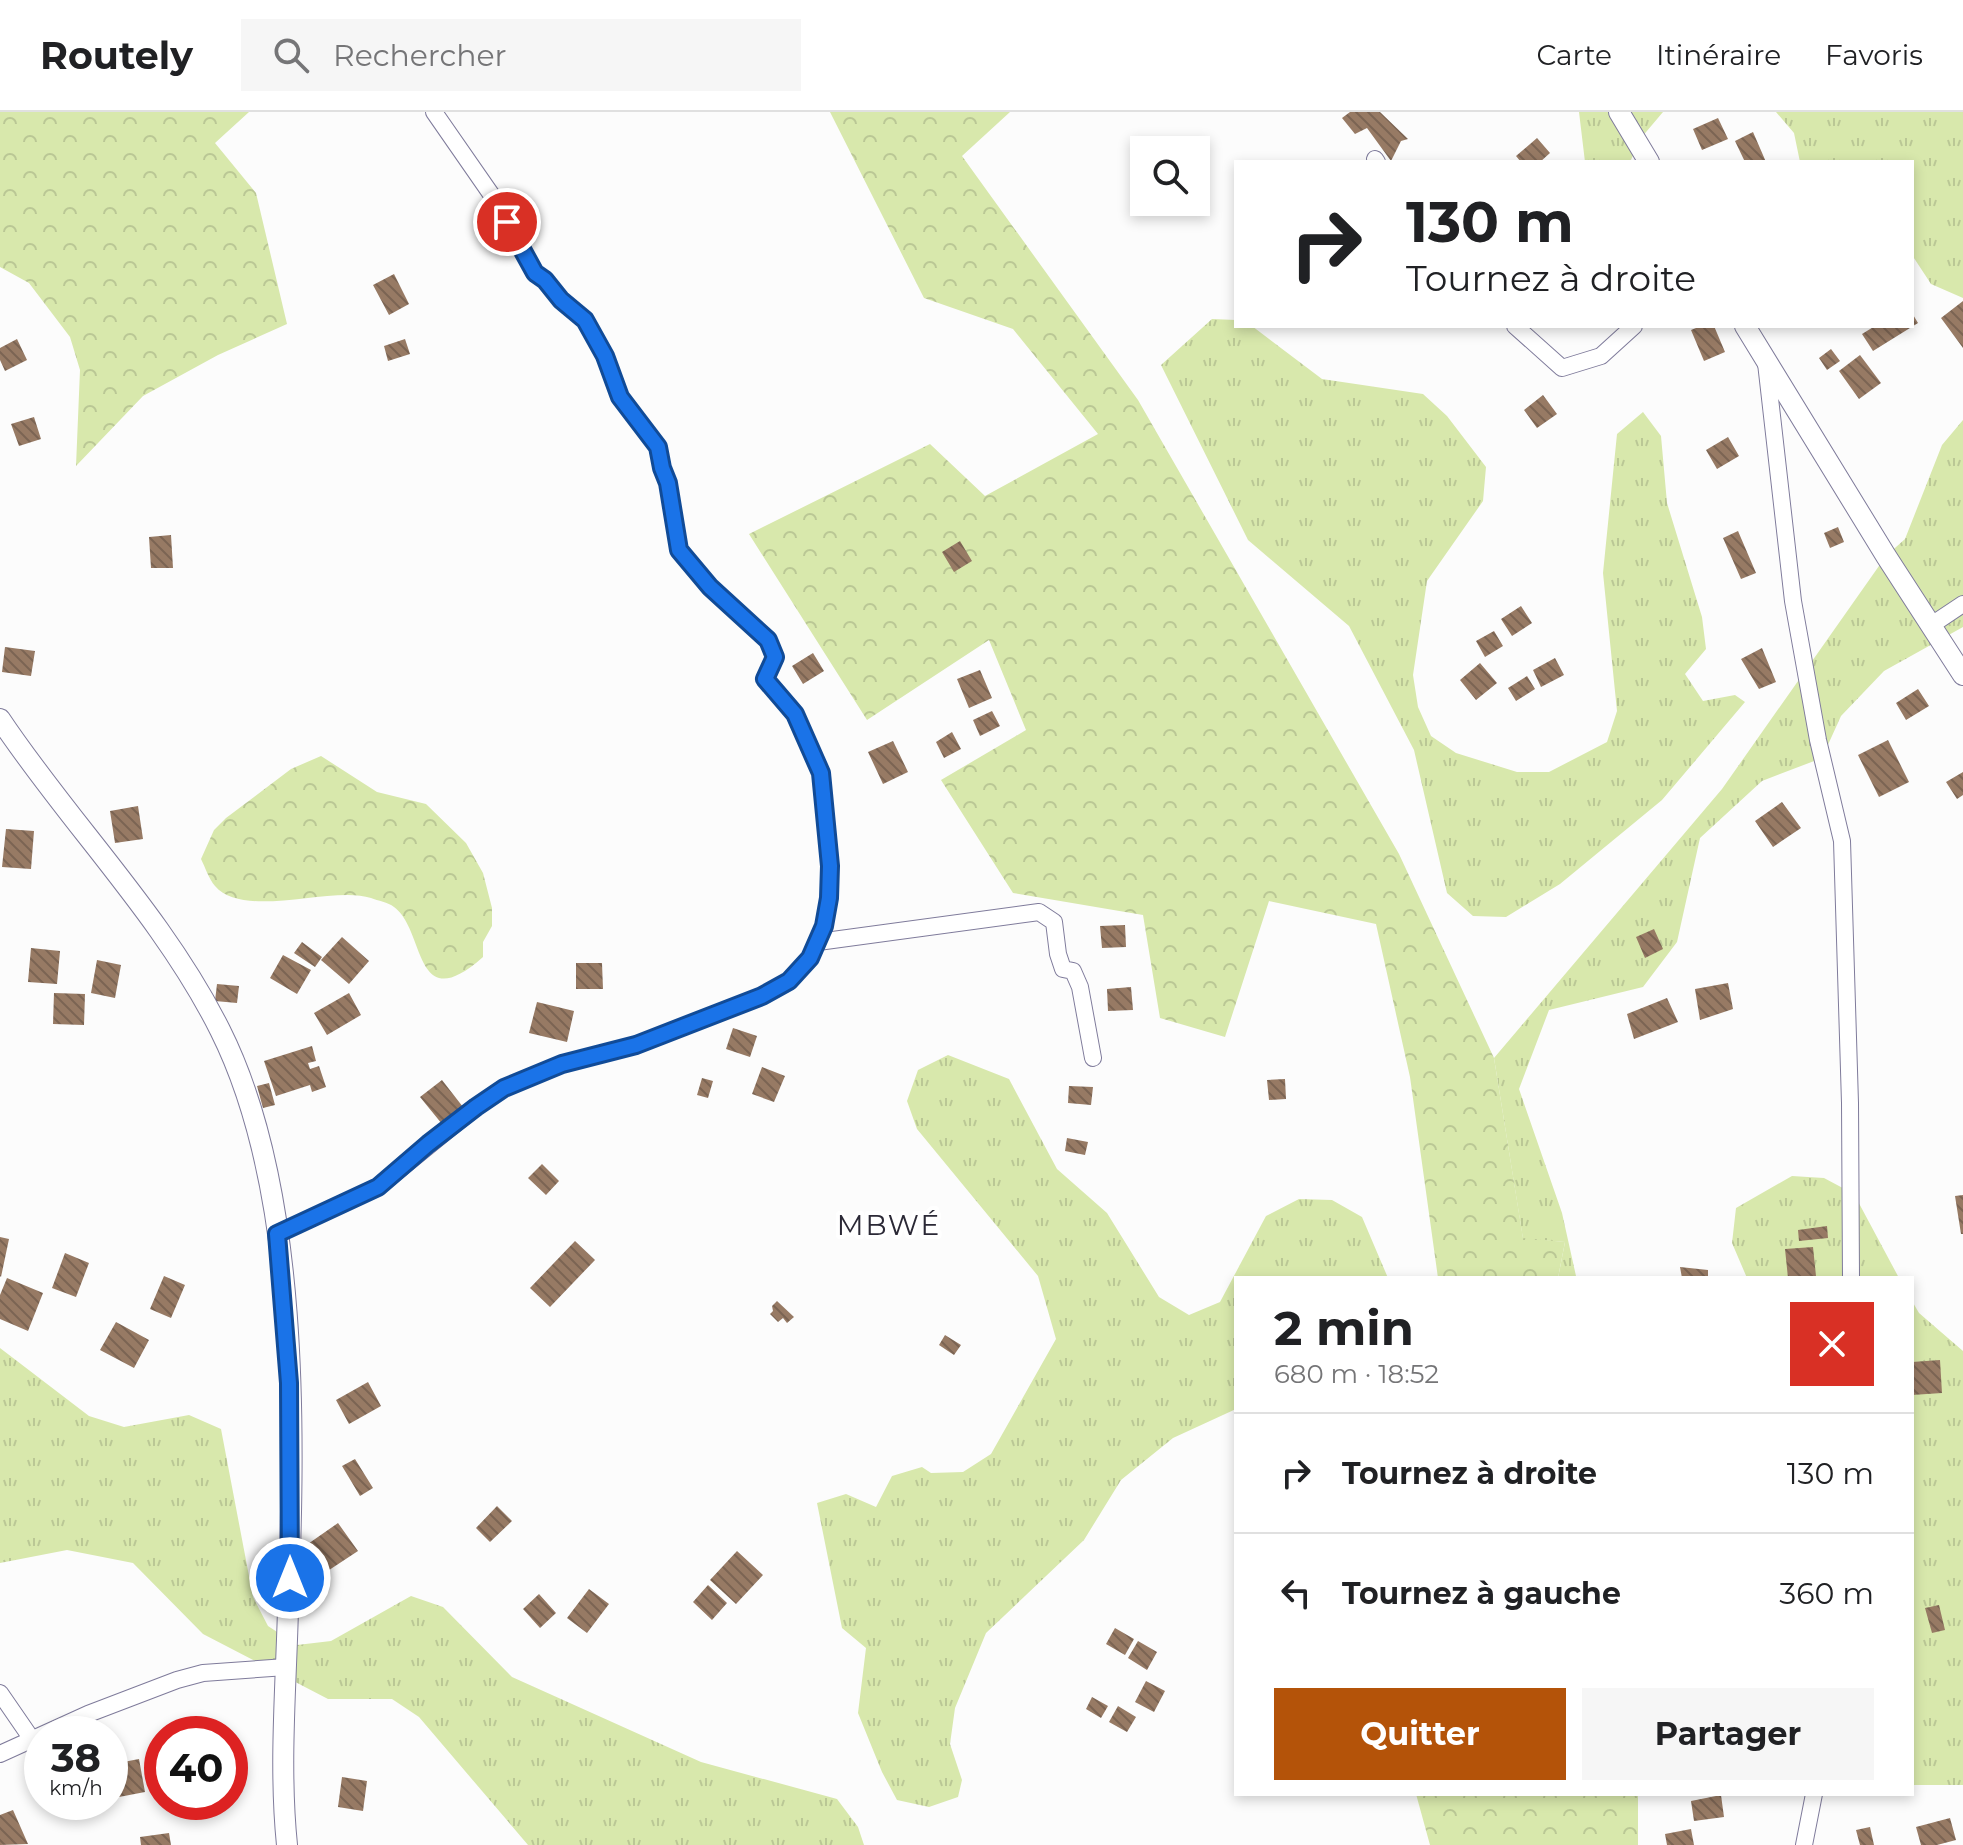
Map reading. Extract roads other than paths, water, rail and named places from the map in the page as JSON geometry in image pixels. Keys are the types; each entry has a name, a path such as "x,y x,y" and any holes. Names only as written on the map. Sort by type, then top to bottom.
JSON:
{"street":[{"path":"277,1234 378,1187 428,1144 504,1088 562,1064 636,1045 762,996 789,981 810,958 827,912 830,866 821,773 795,714 765,679 775,657 768,640 710,587 679,550 668,483 658,447 620,397 605,356 585,320 535,273 493,197 434,112"},
{"path":"1619,112 1648,160"},
{"path":"1517,328 1562,368 1601,356 1632,328"},
{"path":"1746,328 1963,675"},
{"path":"1766,361 1793,601 1818,740 1842,841 1850,1103 1851,1276"},
{"path":"1930,626 1963,604"},
{"path":"0,719 154,924 201,995 239,1072 254,1117 277,1234 291,1436 284,1795 287,1845"},
{"path":"818,942 1039,912 1054,922 1063,969 1073,971 1080,987 1093,1058"},
{"path":"86,1716 177,1680 203,1673 286,1667"},
{"path":"0,1693 24,1728"},
{"path":"0,1754 24,1742"},
{"path":"1804,1845 1814,1796"}],"district":[{"name":"MBWÉ","path":"889,1225"}]}
